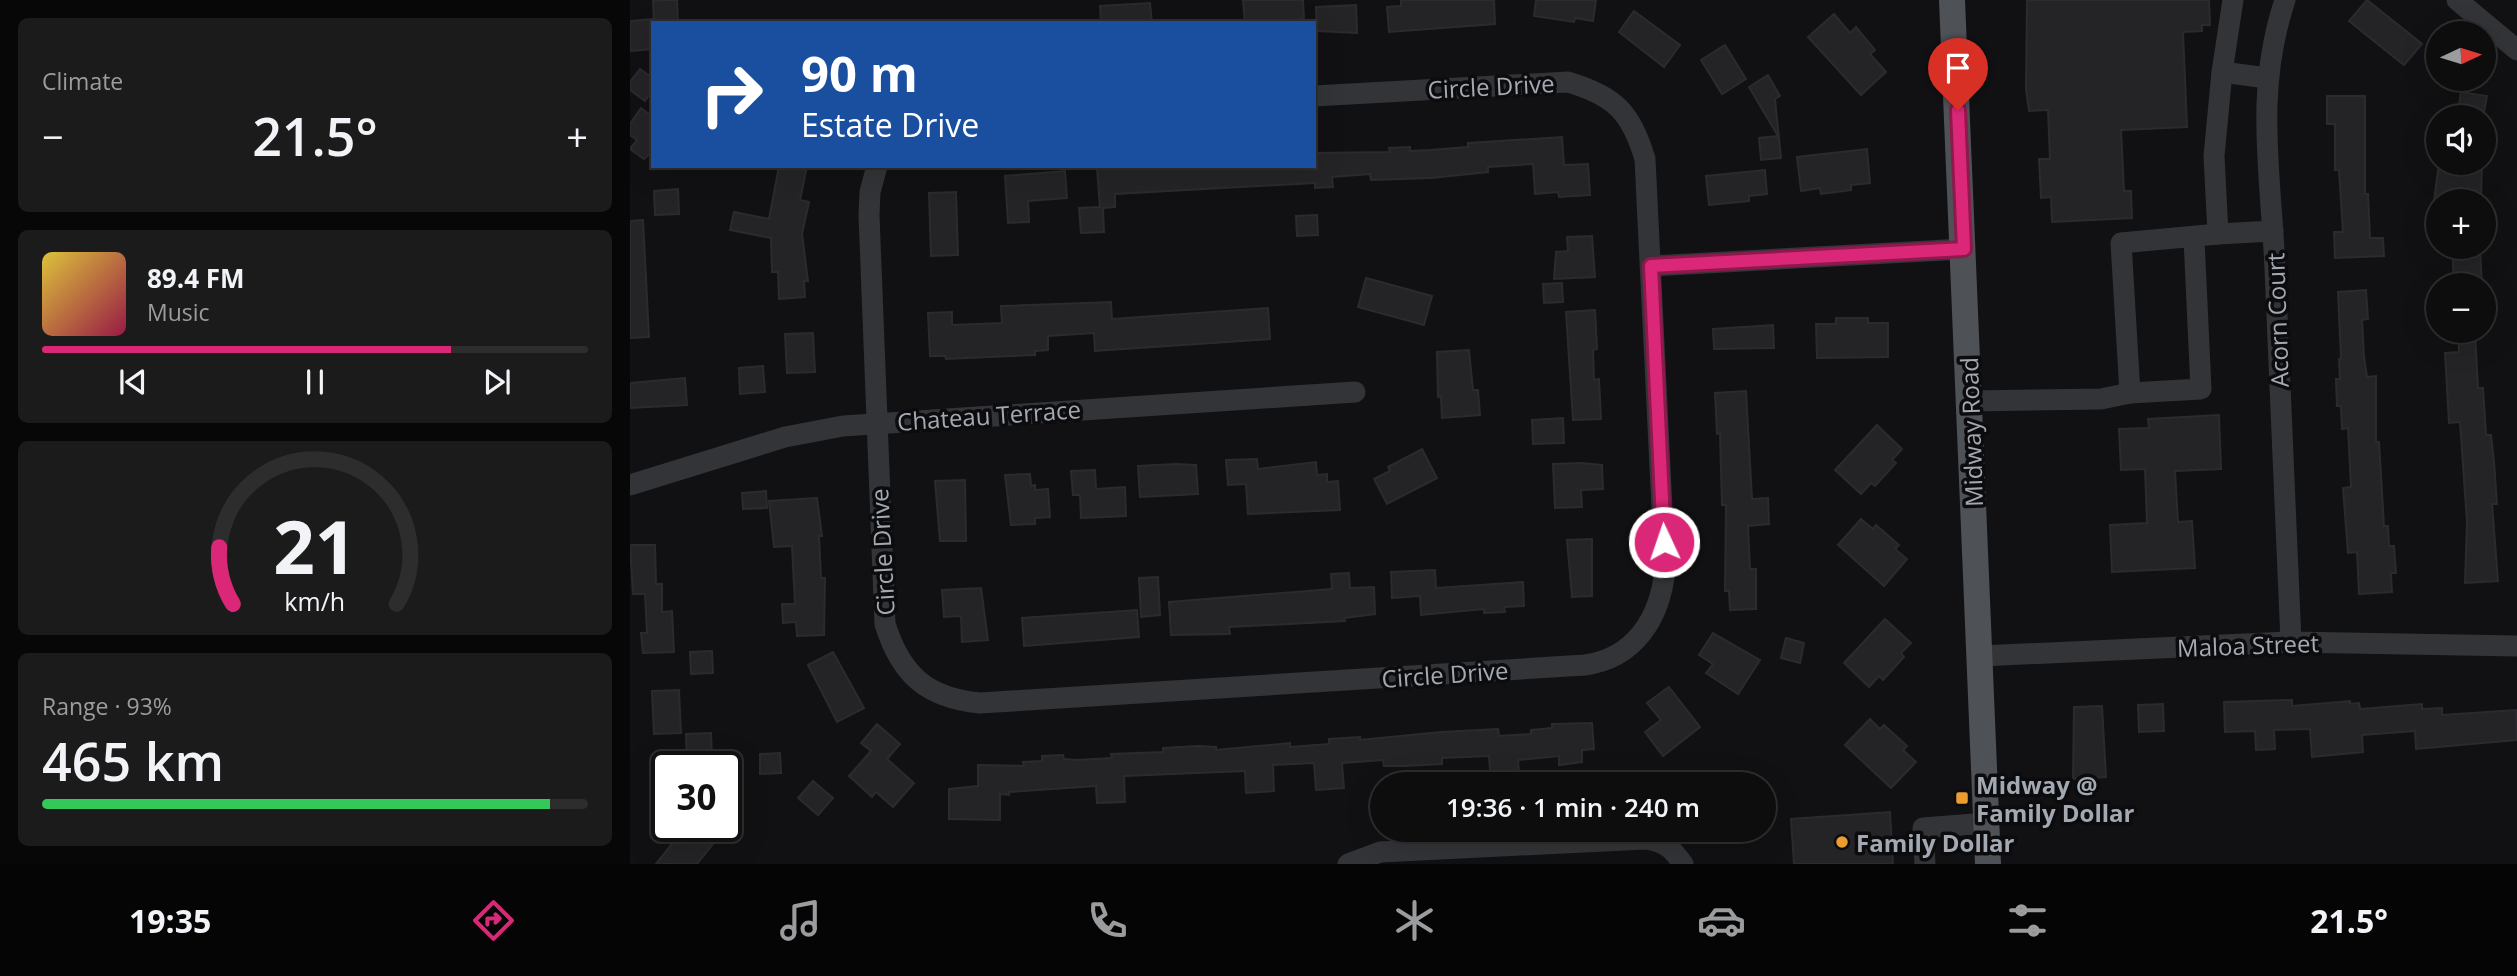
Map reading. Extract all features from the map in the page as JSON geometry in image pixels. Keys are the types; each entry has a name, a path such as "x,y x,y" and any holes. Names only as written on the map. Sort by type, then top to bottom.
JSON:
{"main road":[{"name":"Midway Road","path":"1952,0 1988,864"}],"street":[{"path":"2218,234 2214,156 2222,72 2233,0"},
{"name":"Acorn Court","path":"2285,0 2276,27 2267,78 2265,125 2273,231 2291,642"},
{"path":"2457,0 2517,50"},
{"path":"2222,72 2267,78"},
{"name":"Circle Drive","path":"876,168 870,192 869,215 885,624 900,661 928,688 946,698 980,704 1604,662 1636,641 1648,626 1663,592 1665,570 1645,159 1630,119 1618,105 1589,88 1568,82 1546,81 1316,96"},
{"path":"2130,393 2121,243 2273,231"},
{"path":"1970,401 2101,399 2130,393 2202,388 2194,239"},
{"path":"1651,266 1964,249"},
{"name":"Chateau Terrace","path":"630,485 785,437 875,422 1355,392"},
{"name":"Maloa Street","path":"1980,656 2291,642 2517,646"},
{"path":"1925,864 1923,828 1987,822"},
{"path":"1348,864 1380,852 1645,839 1667,845 1683,864"}],"building":[{"path":"653,0 677,0 678,21 654,21"},
{"path":"1243,0 1303,0 1304,19 1245,21"},
{"path":"1401,0 1494,0 1495,24 1389,32 1387,7 1401,6"},
{"path":"1536,0 1596,0 1593,21 1575,18 1574,22 1534,16"},
{"path":"2027,0 2209,0 2210,25 2202,25 2202,31 2183,32 2187,127 2121,130 2124,191 2131,191 2132,218 2052,222 2051,197 2041,198 2039,159 2050,159 2048,110 2029,111 2026,89"},
{"path":"2367,0 2422,44 2404,65 2349,21"},
{"path":"1150,3 1152,21 1101,21 1100,6"},
{"path":"1356,5 1357,33 1317,31 1316,7"},
{"path":"1634,11 1680,45 1664,67 1619,32"},
{"path":"1834,14 1850,33 1856,27 1875,50 1870,54 1886,72 1861,95 1808,37"},
{"path":"653,19 651,49 630,51 630,21"},
{"path":"1725,45 1746,79 1722,94 1701,60"},
{"path":"640,69 651,77 651,92 645,101 630,90 630,82"},
{"path":"1768,75 1780,96 1775,99 1781,158 1761,160 1759,138 1778,136 1749,87"},
{"path":"2461,92 2487,96 2485,105 2459,105"},
{"path":"2327,96 2365,96 2365,194 2368,194 2370,238 2383,238 2384,256 2335,258 2334,232 2343,232 2339,170 2335,170 2335,124 2327,124"},
{"path":"641,108 651,116 651,153 644,159 630,149 637,140 630,135 630,124"},
{"path":"1562,137 1564,165 1588,164 1590,195 1559,197 1558,192 1535,194 1533,164 1488,167 1488,172 1431,178 1371,180 1370,174 1332,177 1333,187 1315,188 1315,183 1115,194 1115,207 1103,208 1104,232 1081,233 1079,208 1100,207 1097,168 1316,168 1316,153 1390,152 1389,148 1410,147 1410,151 1430,150 1468,147 1468,143"},
{"path":"1867,149 1870,183 1851,185 1851,190 1821,194 1820,188 1801,191 1797,157"},
{"path":"779,168 807,168 800,200 809,202 802,234 808,281 804,281 805,297 779,299 778,272 772,272 771,238 730,230 734,212 769,219"},
{"path":"1765,170 1767,194 1749,196 1749,201 1709,205 1706,176"},
{"path":"1065,171 1067,198 1028,201 1029,222 1008,223 1005,176"},
{"path":"2437,175 2482,175 2481,189 2436,189"},
{"path":"678,189 679,214 655,215 654,191"},
{"path":"956,192 958,255 931,256 929,193"},
{"path":"1317,215 1318,235 1297,236 1296,216"},
{"path":"643,220 649,337 630,338 630,221"},
{"path":"1592,236 1595,277 1554,279 1556,252 1568,251 1567,237"},
{"path":"2453,259 2481,259 2481,273 2453,273"},
{"path":"1366,278 1432,296 1424,325 1358,307"},
{"path":"1562,283 1563,302 1544,303 1543,284"},
{"path":"2366,290 2368,319 2362,320 2364,357 2367,377 2376,376 2376,442 2379,442 2384,526 2388,526 2389,546 2394,546 2396,573 2391,573 2392,592 2359,594 2357,552 2348,553 2343,488 2351,487 2348,428 2342,429 2341,406 2337,406 2336,379 2340,379 2341,358 2338,292"},
{"path":"1111,302 1112,319 1268,308 1270,339 1095,351 1094,333 1048,336 1048,350 1035,351 1035,355 946,359 945,356 930,356 928,313 952,312 952,325 1002,323 1001,306"},
{"path":"1595,310 1597,349 1593,350 1594,380 1599,379 1601,419 1573,420 1566,312"},
{"path":"1836,318 1868,318 1868,323 1888,323 1888,357 1817,358 1816,324 1836,324"},
{"path":"1773,325 1774,348 1714,349 1713,329"},
{"path":"813,333 815,372 787,373 785,334"},
{"path":"2459,343 2476,343 2478,388 2483,388 2486,435 2491,435 2494,462 2497,504 2492,504 2498,581 2465,583 2467,522 2460,422 2449,423 2445,353 2459,352"},
{"path":"1469,350 1473,390 1478,390 1480,415 1442,418 1441,396 1438,397 1437,352"},
{"path":"763,366 765,392 740,394 739,368"},
{"path":"685,378 687,405 630,408 630,383"},
{"path":"1746,391 1752,499 1768,498 1769,524 1748,526 1750,569 1756,569 1756,609 1730,610 1729,591 1725,591 1726,505 1722,505 1720,433 1717,434 1715,393"},
{"path":"2219,415 2221,469 2175,471 2178,522 2192,521 2195,568 2112,572 2110,525 2147,523 2145,469 2121,470 2119,429 2149,428 2148,419"},
{"path":"1563,418 1564,443 1533,444 1532,420"},
{"path":"1877,425 1902,449 1892,460 1896,463 1875,486 1871,483 1861,494 1835,470"},
{"path":"1422,449 1437,478 1387,504 1374,479 1390,471 1388,467"},
{"path":"1257,459 1258,469 1316,462 1317,475 1327,474 1327,482 1338,481 1340,510 1248,514 1246,484 1228,485 1226,460"},
{"path":"1553,464 1602,465 1603,489 1581,490 1582,507 1555,508"},
{"path":"1196,465 1198,494 1140,497 1138,466"},
{"path":"1095,470 1096,489 1125,487 1126,516 1081,518 1080,495 1073,495 1071,471"},
{"path":"1030,474 1031,486 1035,485 1035,490 1048,489 1050,517 1035,518 1035,524 1011,525 1005,475"},
{"path":"965,480 966,541 940,541 935,481"},
{"path":"766,491 767,508 743,509 742,493"},
{"path":"817,498 822,536 819,536 821,578 825,578 824,635 797,636 796,622 783,623 782,604 795,604 792,546 774,547 769,501"},
{"path":"1861,519 1873,529 1876,525 1899,545 1895,549 1907,559 1884,586 1838,545"},
{"path":"1592,539 1592,596 1572,597 1567,540"},
{"path":"630,545 655,545 656,584 662,584 662,612 672,611 674,652 643,653 641,633 647,633 645,594 633,594"},
{"path":"1435,570 1436,588 1523,582 1524,606 1504,607 1505,612 1484,613 1484,609 1421,615 1420,596 1392,598 1391,572"},
{"path":"1349,573 1350,588 1374,587 1375,614 1344,618 1345,621 1229,627 1230,634 1171,635 1169,602 1332,589 1331,574"},
{"path":"1158,577 1160,615 1141,617 1139,578"},
{"path":"981,588 988,640 962,642 961,616 944,617 942,590"},
{"path":"1137,610 1139,637 1024,646 1022,618"},
{"path":"1885,619 1911,643 1901,653 1904,657 1883,680 1879,676 1869,687 1844,663"},
{"path":"1713,633 1760,660 1738,694 1706,673 1713,664 1699,655"},
{"path":"1786,638 1804,643 1800,663 1781,658"},
{"path":"712,651 713,673 691,674 690,652"},
{"path":"833,652 864,708 837,722 808,665"},
{"path":"1669,687 1700,727 1663,756 1645,732 1661,720 1647,703"},
{"path":"679,690 681,733 654,734 652,691"},
{"path":"2292,700 2292,706 2350,701 2350,704 2359,703 2360,709 2422,704 2422,709 2442,708 2442,715 2516,710 2517,740 2416,749 2415,731 2362,735 2363,752 2312,757 2310,729 2274,730 2275,749 2256,750 2255,731 2225,732 2224,702"},
{"path":"2163,704 2164,731 2139,732 2138,705"},
{"path":"2102,706 2106,777 2073,779 2074,707"},
{"path":"1870,719 1880,729 1884,725 1907,746 1903,750 1916,762 1891,788 1845,745"},
{"path":"1592,723 1594,749 1582,750 1582,762 1559,765 1559,756 1518,760 1519,772 1490,772 1489,756 1442,758 1442,764 1404,766 1384,766 1383,760 1342,763 1344,788 1316,790 1314,763 1273,765 1274,791 1246,793 1245,771 1124,776 1125,802 1097,803 1096,786 1009,792 1009,795 1000,794 1000,820 949,819 949,789 978,786 978,765 1024,766 1023,762 1042,761 1042,756 1063,755 1064,759 1076,760 1112,758 1111,754 1163,752 1163,748 1198,746 1216,747 1216,750 1290,743 1290,747 1329,744 1329,739 1360,737 1360,740 1441,732 1498,729 1499,736 1531,734 1531,730 1552,728 1552,724"},
{"path":"877,724 900,744 887,759 914,783 893,807 876,792 872,797 849,776 871,751 861,743"},
{"path":"711,733 712,751 687,751 686,734"},
{"path":"780,753 781,773 760,774 760,754"},
{"path":"813,781 833,798 818,815 798,798"},
{"name":"Family Dollar","path":"1890,812 1893,864 1794,864 1791,819"},
{"path":"673,842 714,842 697,864 656,864"}],"place":[{"name":"Midway @ Family Dollar","path":"1962,798"},
{"name":"Family Dollar","path":"1842,842"}],"route":[{"path":"1664,542 1651,266 1964,249 1958,110"}]}
